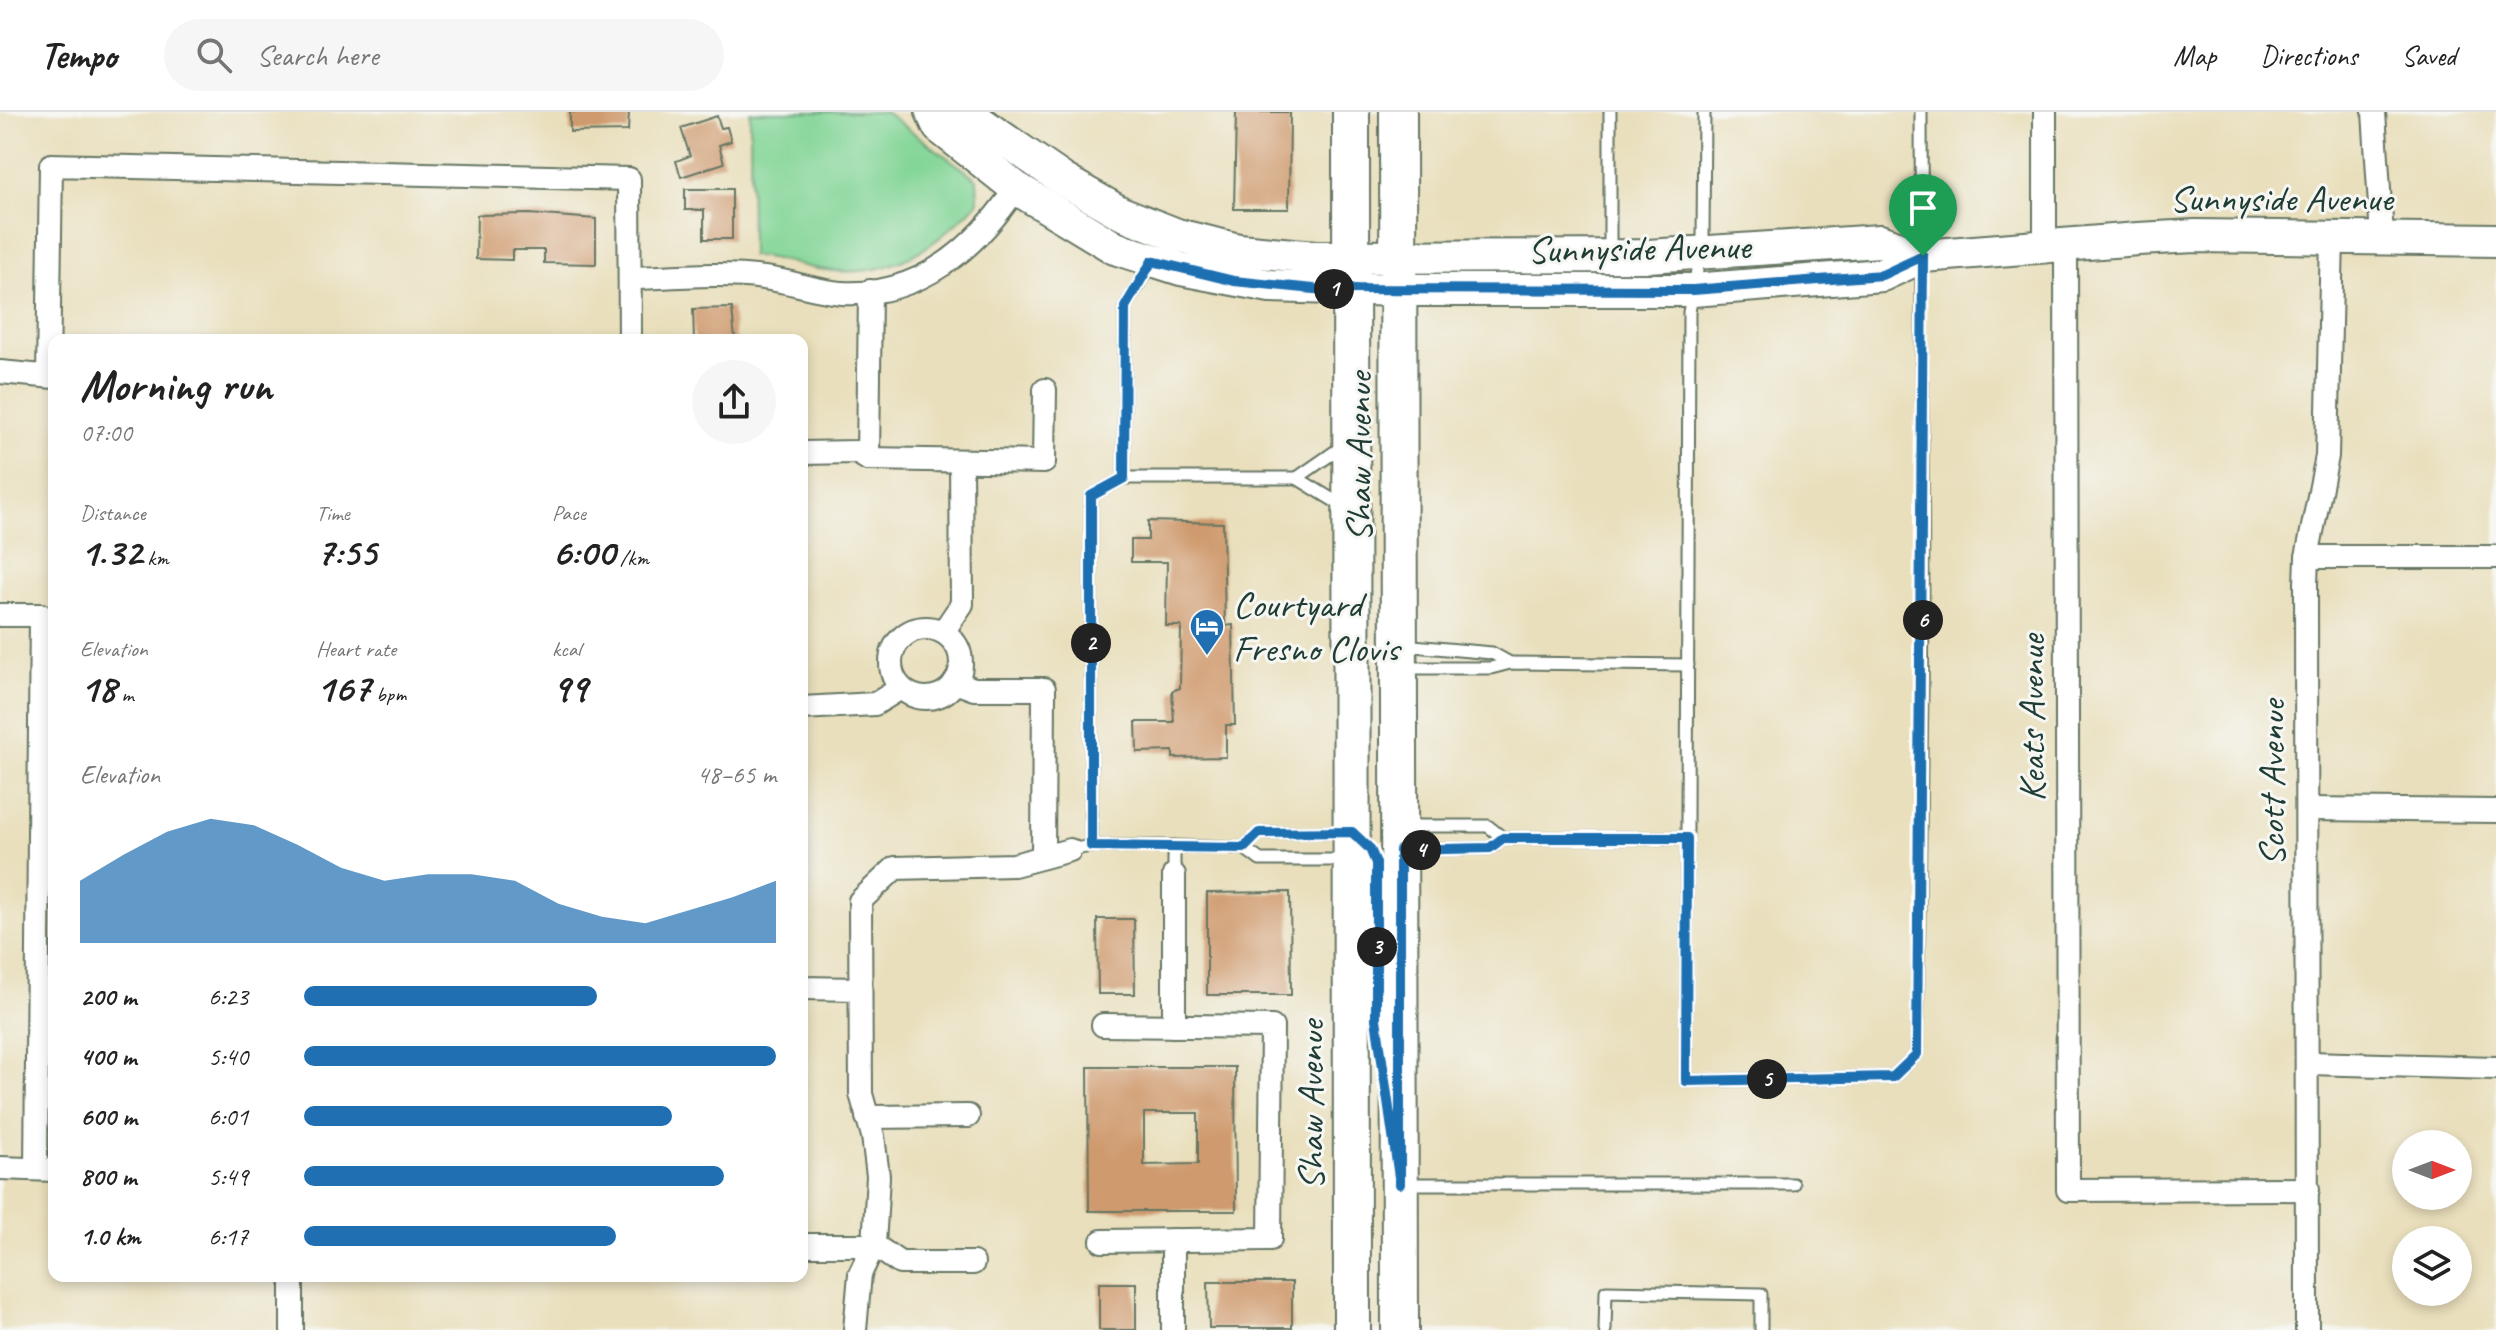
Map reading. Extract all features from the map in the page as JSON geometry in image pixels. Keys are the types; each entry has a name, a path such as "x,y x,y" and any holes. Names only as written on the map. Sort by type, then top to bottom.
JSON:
{"main road":[{"path":"932,112 939,127 1016,188 1063,220 1115,248 1152,261 1234,281 1351,273"},
{"path":"965,112 1062,179 1112,208 1207,244"},
{"name":"Shaw Avenue","path":"1351,112 1352,1330"},
{"name":"Shaw Avenue","path":"1398,112 1400,1330"},
{"path":"1016,188 1032,183 1041,186 1099,221 1135,236 1274,254 1351,273"},
{"name":"Sunnyside Avenue","path":"1351,273 1693,290 1882,275 1923,256 2195,236 2496,240"},
{"name":"Sunnyside Avenue","path":"1399,274 1610,257 1880,241 1923,256"},
{"path":"1352,512 1375,653 1375,826 1381,839 1400,838"},
{"path":"1352,846 1370,849 1376,863 1376,1019 1400,1184"},
{"path":"1352,1170 1374,1250 1375,1330"}],"street":[{"name":"Keats Avenue","path":"2045,112 2056,246 2068,1190 2308,1189"},
{"path":"2374,112 2382,237"},
{"path":"51,334 51,165 629,179 630,334"},
{"path":"630,278 730,275 845,293 905,284 964,252 992,225 1016,188"},
{"name":"Scott Avenue","path":"2307,1330 2307,557 2327,456 2332,237"},
{"path":"868,459 870,291"},
{"path":"0,372 48,376"},
{"path":"808,453 856,452 868,459 1044,462 1045,390"},
{"path":"943,632 962,604 961,461"},
{"path":"2307,557 2496,557"},
{"path":"0,615 41,615 45,1170 0,1168"},
{"path":"923,627 943,632 957,647 961,659 955,682 936,697 912,695 901,688 891,666 897,643 904,635 923,627"},
{"path":"955,682 974,689 1044,689 1043,857"},
{"path":"808,708 875,704 901,688"},
{"path":"2308,809 2496,811"},
{"path":"855,1330 860,1274 874,1245 878,1176 861,1094 860,901 895,868 1014,865 1081,848"},
{"path":"1174,875 1174,1026"},
{"path":"808,988 860,989"},
{"path":"1102,1241 1270,1239 1272,1042 1272,1027 1103,1025"},
{"path":"2308,1063 2496,1068"},
{"path":"867,1117 968,1116"},
{"path":"1173,1240 1173,1330"},
{"path":"808,1245 874,1245 900,1263 973,1263"},
{"path":"292,1282 292,1330"}],"lane":[{"path":"1610,112 1610,257"},
{"path":"1704,112 1701,254 1689,325 1686,1081 1893,1077 1917,1054 1923,256 1921,112"},
{"path":"1124,478 1125,307 1152,261"},
{"path":"1297,478 1353,440"},
{"path":"1352,512 1297,478 1124,478 1091,496 1081,848 1244,848 1260,860 1352,846"},
{"path":"1400,656 1492,653 1510,663"},
{"path":"1400,656 1491,668 1510,663 1688,665"},
{"path":"1400,838 1488,826 1503,838"},
{"path":"1244,848 1259,833 1352,846"},
{"path":"1400,838 1490,848 1503,838 1687,838"},
{"path":"1174,846 1174,875"},
{"path":"1400,1184 1793,1184"},
{"path":"1605,1330 1606,1291 1761,1294 1761,1330"}],"green space":[{"path":"750,112 885,112 977,179 978,202 928,246 892,265 871,270 825,270 751,256"}],"building":[{"path":"570,112 629,112 628,131 570,132"},
{"path":"1236,112 1290,112 1289,209 1234,209"},
{"path":"717,116 721,128 727,127 731,141 719,145 724,163 681,177 676,161 690,156 681,128"},
{"path":"685,189 732,189 732,239 704,239 704,210 685,210"},
{"path":"529,214 596,219 596,264 544,263 544,250 512,250 512,260 476,259 477,215"},
{"path":"732,308 734,334 694,334 693,309"},
{"name":"Courtyard Fresno Clovis","path":"1148,521 1223,523 1225,626 1233,625 1235,725 1226,725 1226,757 1173,758 1173,751 1137,752 1136,722 1174,722 1172,691 1180,688 1181,626 1166,626 1167,562 1131,562 1131,540 1148,540"},
{"path":"1290,892 1291,995 1207,995 1207,893"},
{"path":"1097,919 1134,919 1135,994 1098,994"},
{"path":"1088,1067 1235,1067 1236,1211 1089,1211","holes":["1144,1113 1198,1113 1198,1164 1144,1165"]},
{"path":"1208,1282 1292,1282 1292,1328 1209,1328"},
{"path":"1099,1283 1136,1283 1136,1330 1099,1330"}],"place":[{"name":"Courtyard Fresno Clovis","path":"1207,657"}],"route":[{"path":"1923,256 1923,658 1917,1054 1893,1077 1686,1081 1687,838 1503,838 1490,848 1400,850 1400,1184 1376,1019 1376,863 1361,839 1352,832 1259,833 1244,848 1091,846 1091,496 1124,478 1125,307 1152,261 1234,281 1314,289 1693,290 1882,275 1923,256"}]}
